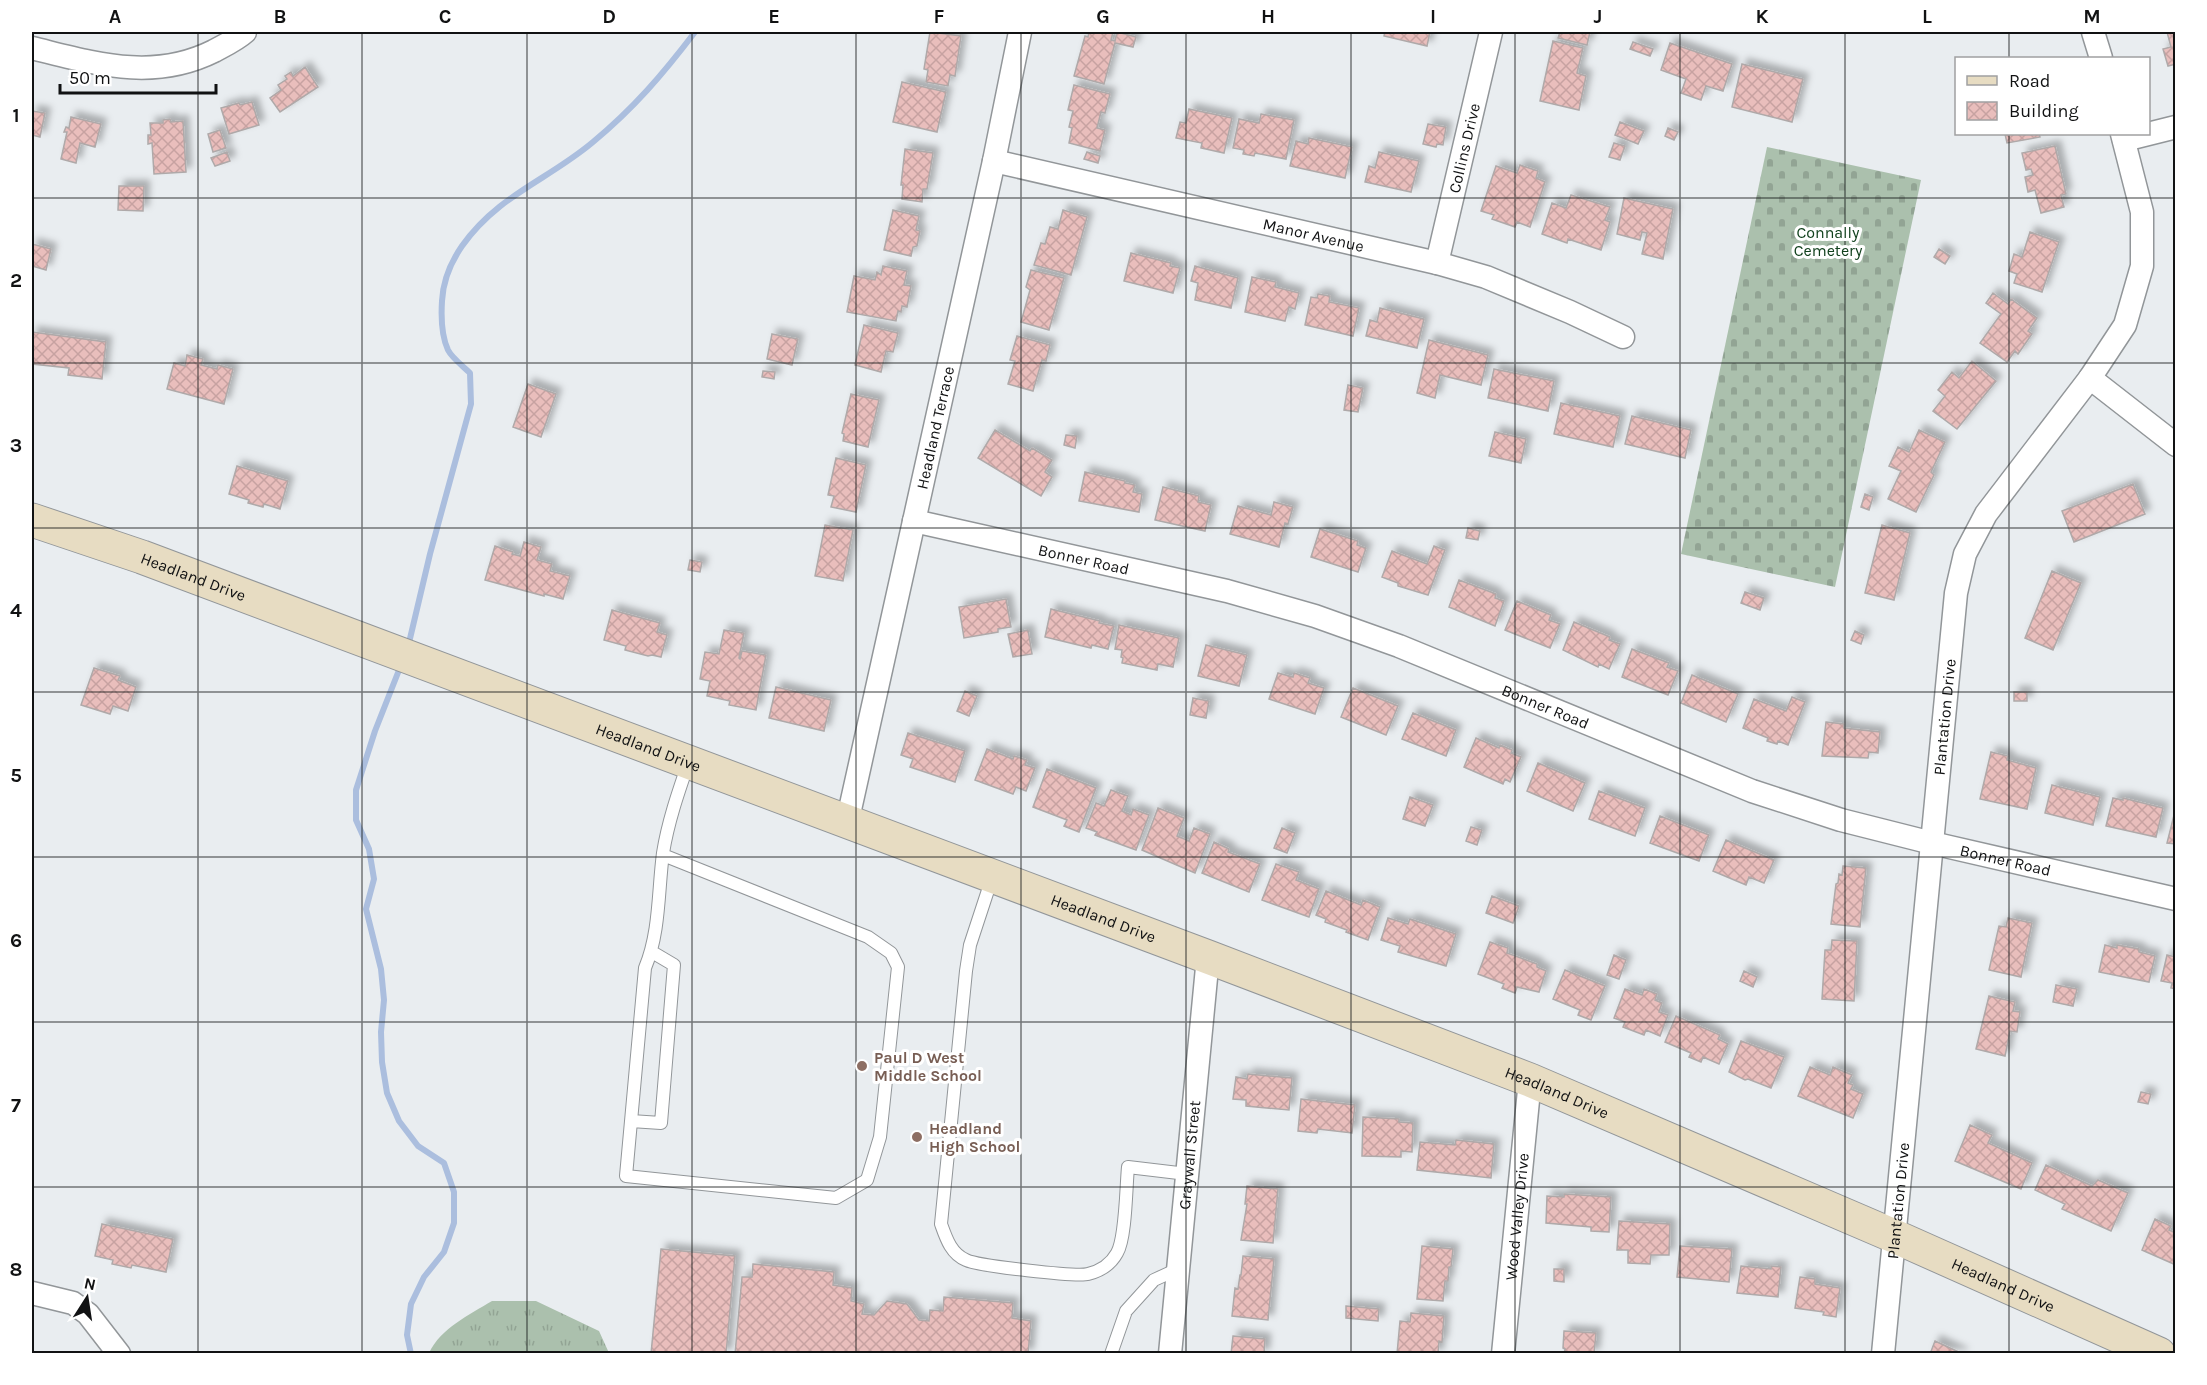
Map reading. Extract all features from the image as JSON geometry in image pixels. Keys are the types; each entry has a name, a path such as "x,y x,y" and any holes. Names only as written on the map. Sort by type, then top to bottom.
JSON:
{"main road":[{"name":"Headland Drive","path":"32,520 142,557 1530,1080 1894,1236 2159,1353"}],"street":[{"path":"32,48 103,66 144,69 196,60 237,39 245,32"},
{"name":"Headland Terrace","path":"847,823 994,161 1020,32"},
{"name":"Collins Drive","path":"1437,263 1491,32"},
{"path":"2093,32 2101,57"},
{"path":"2150,132 2175,127"},
{"name":"Plantation Drive","path":"1883,1353 1956,593 1965,554 1986,514 2090,378 2125,324 2142,266 2142,212 2123,137"},
{"name":"Manor Avenue","path":"994,161 1437,263 1486,277 1623,337"},
{"path":"2090,378 2175,445"},
{"name":"Bonner Road","path":"914,521 1227,591 1315,616 1399,646 1752,791 1841,820 2175,899"},
{"name":"Graywall Street","path":"1170,1353 1208,957"},
{"name":"Wood Valley Drive","path":"1503,1353 1530,1080"},
{"path":"32,1293 73,1303 88,1314 119,1353"}],"lane":[{"path":"663,855 868,937 891,953 898,967 880,1137 867,1179 836,1198 626,1176 645,968 652,952 663,855 669,822 688,764"},
{"path":"992,877 970,945 966,971 941,1224 946,1240 965,1260 984,1265 1086,1275 1105,1268 1118,1252 1128,1167 1188,1174"},
{"path":"631,1121 661,1123 675,965 652,952"},
{"path":"1111,1353 1126,1311 1154,1280 1178,1269"}],"green space":[{"name":"Connally Cemetery","path":"1767,147 1921,180 1835,587 1681,554"},
{"path":"492,1301 536,1301 599,1331 609,1353 429,1353 448,1329"}],"building":[{"path":"930,32 961,36 955,76 950,75 948,86 926,82 928,70 924,69"},
{"path":"1089,32 1113,32 1111,40 1115,41 1117,32 1136,37 1133,47 1115,43 1104,84 1074,76 1085,36 1088,37"},
{"path":"1385,32 1430,32 1427,46 1384,36"},
{"path":"1560,32 1590,32 1587,45 1558,38"},
{"path":"2167,32 2176,32 2176,64 2168,66 2163,49 2171,47"},
{"path":"1553,41 1583,48 1577,73 1586,76 1579,110 1540,101"},
{"path":"1633,42 1653,49 1650,56 1630,49"},
{"path":"1670,43 1732,64 1723,91 1706,86 1701,100 1681,93 1686,79 1661,70"},
{"path":"1742,64 1803,79 1792,122 1732,107"},
{"path":"305,67 318,87 280,112 270,98 281,90 278,85 287,79 285,76 291,72 293,76"},
{"path":"902,82 946,92 937,132 893,122"},
{"path":"1074,85 1110,94 1105,113 1101,112 1097,128 1105,130 1100,151 1069,143 1072,128 1069,127 1073,111 1068,110"},
{"path":"252,102 259,125 229,134 221,108"},
{"path":"1189,109 1232,118 1224,153 1201,148 1202,143 1176,138 1180,122 1186,123"},
{"path":"32,111 45,113 40,137 32,135"},
{"path":"1261,114 1294,120 1286,159 1255,153 1254,156 1243,154 1244,150 1233,148 1239,119 1259,123"},
{"path":"71,117 101,124 95,147 80,143 76,163 61,159 67,132 64,132 66,127 69,128"},
{"path":"170,119 171,122 183,121 186,172 154,174 152,143 148,144 148,135 151,135 150,123 163,123 163,120"},
{"path":"1620,122 1644,131 1638,144 1615,135"},
{"path":"1428,124 1446,127 1443,145 1437,144 1436,147 1423,144"},
{"path":"1668,128 1678,132 1674,140 1665,136"},
{"path":"220,130 226,148 213,152 208,134"},
{"path":"2005,135 2039,135 2040,137 2007,143"},
{"path":"1309,138 1352,147 1345,178 1290,166 1296,141 1308,144"},
{"path":"1614,143 1625,146 1620,160 1609,157"},
{"path":"2055,146 2066,194 2061,195 2064,207 2041,213 2035,190 2028,192 2025,177 2033,175 2031,169 2026,170 2022,153"},
{"path":"905,149 933,153 927,189 923,189 922,202 902,199 903,185 901,185"},
{"path":"227,152 230,161 215,166 211,158"},
{"path":"1087,152 1100,156 1098,163 1084,159"},
{"path":"1379,152 1419,161 1411,192 1365,182 1369,166 1375,168"},
{"path":"1520,165 1538,171 1536,178 1545,182 1530,227 1517,222 1515,227 1492,219 1494,215 1481,211 1496,166 1517,173"},
{"path":"119,186 144,186 143,211 118,210"},
{"path":"1571,195 1610,207 1605,220 1610,222 1601,250 1568,239 1567,243 1542,234 1552,203 1566,208"},
{"path":"1624,198 1673,209 1663,259 1642,254 1647,233 1642,232 1640,240 1617,234"},
{"path":"893,210 919,216 916,230 920,231 917,246 913,247 911,256 884,250"},
{"path":"1063,210 1087,217 1071,275 1034,265 1041,243 1045,244 1050,227 1058,229"},
{"path":"2030,232 2059,242 2042,292 2014,283 2017,274 2009,271 2014,254 2022,257"},
{"path":"32,244 51,249 46,270 32,266"},
{"path":"1939,249 1950,256 1945,264 1934,257"},
{"path":"1131,253 1171,263 1170,266 1180,268 1173,293 1124,281"},
{"path":"883,266 907,271 904,285 911,286 907,307 902,306 901,312 898,311 896,321 847,312 854,276 875,280 877,272 881,275"},
{"path":"1195,266 1238,278 1231,308 1195,300 1198,283 1191,281"},
{"path":"1031,270 1064,278 1049,330 1021,322 1030,290 1026,287"},
{"path":"1252,277 1276,282 1275,287 1299,293 1295,309 1289,307 1285,321 1245,312"},
{"path":"1993,293 2008,304 2011,299 2037,318 2028,331 2032,334 2018,354 2015,351 2007,362 1980,343 2001,314 1986,303"},
{"path":"1318,294 1330,296 1329,302 1359,308 1353,336 1305,325 1311,297 1317,298"},
{"path":"1380,308 1424,319 1417,348 1366,336 1370,320 1377,322"},
{"path":"864,325 898,333 893,352 886,351 881,372 855,365"},
{"path":"32,332 106,342 102,379 68,375 69,368 32,364"},
{"path":"772,334 798,339 792,365 767,359"},
{"path":"1017,336 1050,345 1046,361 1042,360 1033,391 1008,384 1015,361 1010,360"},
{"path":"1429,340 1488,355 1481,385 1440,375 1435,398 1417,393"},
{"path":"187,355 203,359 201,365 217,369 218,365 233,369 224,404 167,389 174,363 185,366"},
{"path":"1972,361 1996,381 1957,429 1933,411 1945,396 1938,390 1952,372 1959,378"},
{"path":"1494,369 1554,381 1548,411 1488,398"},
{"path":"763,371 775,372 774,379 762,377"},
{"path":"528,384 556,394 541,437 513,427"},
{"path":"1348,385 1363,388 1358,412 1344,410"},
{"path":"851,394 879,400 868,447 843,441 844,434 842,433"},
{"path":"1561,403 1620,416 1613,447 1554,434"},
{"path":"1632,416 1691,430 1685,458 1625,444"},
{"path":"995,430 1030,451 1032,448 1052,460 1045,472 1052,477 1041,496 978,458"},
{"path":"1919,430 1945,442 1931,472 1934,475 1916,512 1888,499 1901,471 1889,466 1898,447 1909,452"},
{"path":"1495,432 1526,439 1521,463 1489,456"},
{"path":"1066,435 1077,436 1075,448 1064,445"},
{"path":"836,458 866,465 856,512 831,507 834,496 828,495"},
{"path":"237,466 288,481 280,509 264,504 263,507 248,503 249,500 229,494"},
{"path":"1085,472 1135,485 1133,492 1142,494 1139,512 1079,501"},
{"path":"2133,484 2145,514 2074,542 2062,511"},
{"path":"1163,487 1199,496 1198,502 1211,505 1205,531 1155,520"},
{"path":"1865,494 1873,497 1869,510 1861,507"},
{"path":"1274,502 1293,507 1288,524 1285,523 1279,547 1230,534 1238,506 1271,515"},
{"path":"825,525 853,530 843,581 815,576"},
{"path":"1882,525 1910,533 1894,600 1865,593"},
{"path":"1468,528 1480,531 1478,540 1466,538"},
{"path":"1320,529 1358,541 1357,545 1366,548 1358,572 1311,557"},
{"path":"524,542 541,547 537,560 552,564 550,571 570,576 563,599 485,580 495,546 520,556"},
{"path":"1434,546 1445,550 1428,595 1398,586 1398,583 1382,577 1392,551 1427,564"},
{"path":"690,560 702,562 700,572 688,570"},
{"path":"2052,571 2081,583 2053,650 2025,638"},
{"path":"1459,580 1496,594 1495,598 1504,601 1495,626 1449,607"},
{"path":"1745,592 1764,598 1760,610 1741,603"},
{"path":"1006,599 1011,627 998,629 998,632 964,638 959,607"},
{"path":"1517,601 1551,615 1549,620 1560,624 1550,648 1505,630"},
{"path":"1051,609 1114,626 1108,649 1092,645 1091,648 1045,637"},
{"path":"612,610 660,623 657,632 667,635 661,657 625,650 626,646 604,640"},
{"path":"1574,622 1610,637 1609,640 1620,644 1609,669 1599,664 1598,667 1563,650"},
{"path":"1119,625 1179,638 1173,667 1158,664 1157,670 1122,663 1122,650 1115,649"},
{"path":"724,630 744,633 740,659 742,651 766,655 756,710 729,705 730,701 707,696 710,681 700,679 705,652 719,654"},
{"path":"1028,630 1032,654 1013,657 1008,634"},
{"path":"1855,631 1864,635 1861,644 1851,640"},
{"path":"1206,645 1247,655 1239,686 1198,676"},
{"path":"1632,649 1669,663 1667,667 1678,671 1668,695 1622,677"},
{"path":"94,668 120,676 118,680 136,687 128,711 113,706 110,714 81,705"},
{"path":"1278,673 1293,677 1294,673 1310,678 1308,683 1324,688 1315,714 1269,699"},
{"path":"1692,675 1738,694 1726,722 1681,703"},
{"path":"776,687 831,700 824,731 769,718"},
{"path":"1353,688 1398,706 1386,735 1341,717"},
{"path":"965,691 977,696 969,716 957,711"},
{"path":"2014,692 2027,692 2027,701 2014,701"},
{"path":"1792,697 1805,702 1788,745 1778,741 1777,744 1767,741 1768,738 1743,728 1754,699 1786,711"},
{"path":"1193,698 1209,701 1206,718 1190,715"},
{"path":"1413,713 1456,730 1446,756 1402,739"},
{"path":"1826,722 1844,724 1844,728 1880,732 1878,753 1869,752 1868,758 1822,756"},
{"path":"908,733 965,751 955,782 910,767 913,759 901,755"},
{"path":"1476,738 1499,748 1500,745 1512,750 1511,753 1521,757 1510,782 1505,779 1503,784 1464,767"},
{"path":"987,749 1013,759 1014,756 1027,760 1025,765 1035,768 1026,791 1016,787 1013,794 975,780"},
{"path":"1991,752 2008,756 2007,760 2036,768 2027,809 1980,799"},
{"path":"1538,763 1585,783 1573,811 1527,791"},
{"path":"1047,769 1096,788 1079,832 1064,826 1067,820 1033,807"},
{"path":"2052,785 2100,797 2093,825 2045,813"},
{"path":"1111,790 1128,796 1122,811 1131,815 1133,809 1149,815 1136,850 1095,835 1097,832 1086,828 1096,803 1104,806"},
{"path":"1599,791 1645,808 1635,836 1589,819"},
{"path":"1410,797 1433,805 1425,826 1403,819"},
{"path":"2113,798 2123,800 2123,798 2163,808 2156,837 2106,826"},
{"path":"1158,808 1184,818 1177,836 1189,841 1194,828 1210,834 1195,873 1142,850"},
{"path":"2174,815 2176,815 2176,844 2167,843"},
{"path":"1660,816 1709,835 1699,861 1650,843"},
{"path":"1471,827 1482,830 1477,845 1466,841"},
{"path":"1282,828 1295,833 1287,853 1274,848"},
{"path":"1726,840 1774,860 1764,883 1749,877 1746,885 1713,871"},
{"path":"1214,842 1229,849 1228,852 1260,864 1249,892 1202,873"},
{"path":"1276,864 1299,872 1296,880 1319,889 1309,917 1262,900"},
{"path":"1843,866 1866,868 1860,927 1831,924 1836,884 1839,874 1842,875"},
{"path":"1326,891 1361,905 1363,900 1380,907 1368,940 1325,922 1326,919 1316,915"},
{"path":"1492,896 1519,906 1513,923 1486,913"},
{"path":"1388,918 1408,924 1410,919 1456,934 1446,966 1398,952 1400,946 1381,940"},
{"path":"2008,918 2032,923 2021,977 1989,970 1999,926 2006,927"},
{"path":"1832,940 1857,941 1854,1001 1822,999 1825,950 1831,950"},
{"path":"1490,942 1508,948 1507,953 1537,964 1537,967 1546,971 1539,992 1517,987 1515,993 1502,988 1504,984 1478,974"},
{"path":"2105,945 2139,949 2139,952 2155,956 2149,982 2099,972"},
{"path":"1614,955 1626,960 1619,979 1607,975"},
{"path":"2167,955 2176,957 2176,989 2171,988 2172,983 2161,981"},
{"path":"1565,970 1605,986 1591,1020 1578,1015 1580,1010 1553,999"},
{"path":"1744,971 1757,977 1753,987 1740,981"},
{"path":"2056,985 2077,989 2073,1006 2053,1002"},
{"path":"1625,989 1642,995 1644,989 1657,994 1655,1000 1662,1003 1659,1012 1668,1015 1660,1036 1646,1030 1644,1035 1623,1027 1625,1022 1614,1018"},
{"path":"1989,996 2015,1002 2013,1011 2020,1012 2017,1032 2010,1031 2005,1056 1976,1049"},
{"path":"1676,1016 1720,1035 1718,1039 1728,1044 1719,1064 1703,1057 1701,1062 1689,1057 1691,1053 1665,1042"},
{"path":"1741,1041 1784,1057 1771,1088 1729,1072"},
{"path":"1810,1067 1830,1075 1833,1067 1852,1075 1848,1083 1853,1085 1851,1089 1863,1094 1853,1118 1798,1096"},
{"path":"1248,1074 1292,1078 1289,1110 1246,1106 1246,1100 1233,1099 1236,1077 1247,1079"},
{"path":"2141,1092 2151,1094 2148,1104 2138,1102"},
{"path":"1301,1099 1355,1105 1352,1133 1318,1129 1317,1133 1298,1131"},
{"path":"1363,1117 1399,1119 1399,1122 1413,1123 1412,1152 1401,1151 1401,1157 1362,1156"},
{"path":"1970,1125 1992,1135 1988,1143 2032,1163 2021,1189 1955,1161"},
{"path":"1456,1140 1494,1144 1491,1178 1417,1170 1420,1142 1455,1145"},
{"path":"2046,1165 2092,1186 2098,1180 2128,1193 2111,1231 2062,1209 2065,1204 2035,1190"},
{"path":"1247,1186 1278,1189 1273,1243 1241,1240 1247,1204 1245,1204"},
{"path":"1564,1194 1611,1197 1609,1232 1591,1231 1591,1227 1546,1223 1547,1196 1564,1197"},
{"path":"2155,1219 2171,1226 2169,1230 2176,1233 2176,1265 2142,1250"},
{"path":"1619,1221 1670,1224 1669,1255 1651,1255 1650,1264 1628,1263 1628,1250 1617,1250"},
{"path":"102,1224 173,1239 166,1272 132,1265 131,1268 112,1264 113,1260 95,1256"},
{"path":"1422,1246 1453,1249 1448,1281 1445,1281 1443,1301 1417,1299"},
{"path":"1680,1246 1732,1249 1729,1282 1677,1277"},
{"path":"661,1249 735,1256 726,1354 651,1354"},
{"path":"1243,1256 1274,1259 1268,1320 1232,1316 1235,1288 1238,1289"},
{"path":"753,1264 834,1272 833,1285 852,1288 851,1301 864,1304 862,1314 874,1315 887,1301 907,1304 919,1320 929,1321 930,1310 943,1311 944,1297 1013,1303 1012,1318 1031,1321 1028,1354 735,1354 742,1277 752,1277"},
{"path":"1741,1266 1771,1269 1771,1266 1781,1267 1778,1297 1737,1293"},
{"path":"1554,1269 1564,1269 1564,1282 1554,1281"},
{"path":"1800,1277 1815,1279 1815,1284 1840,1288 1836,1317 1823,1315 1824,1312 1795,1308"},
{"path":"1346,1306 1379,1309 1378,1321 1346,1318"},
{"path":"1411,1313 1444,1316 1442,1342 1439,1341 1438,1354 1397,1354 1400,1321 1410,1322"},
{"path":"1564,1331 1596,1333 1594,1354 1564,1354"},
{"path":"1233,1336 1265,1339 1264,1354 1231,1354"},
{"path":"1935,1341 1963,1354 1930,1354"}],"waterway":[{"path":"408,647 430,554 471,404 470,373 450,353 443,332 443,293 451,265 476,228 491,214 576,155 622,116 695,32"},
{"path":"401,665 375,731 356,790 356,820 369,849 374,879 366,909 381,969 384,1000 381,1032 382,1062 387,1093 399,1121 418,1146 444,1163 454,1192 454,1223 444,1252 424,1277 411,1304 407,1335 411,1354"}],"place":[{"name":"Paul D West Middle School","path":"862,1066"},
{"name":"Headland High School","path":"917,1137"}]}
